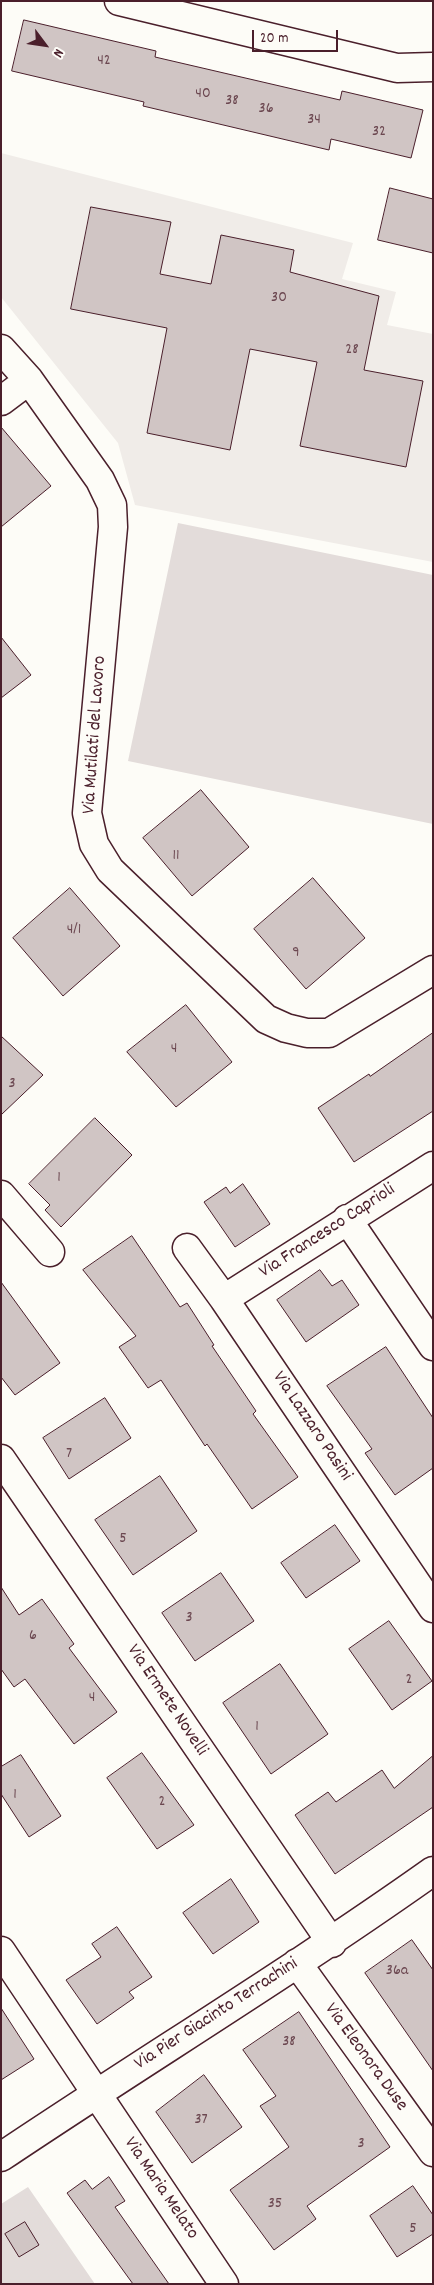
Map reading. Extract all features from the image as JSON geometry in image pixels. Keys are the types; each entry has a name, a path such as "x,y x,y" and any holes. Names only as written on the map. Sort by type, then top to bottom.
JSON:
{"street":[{"path":"119,1 398,68 433,67"},
{"name":"Via Mutilati del Lavoro","path":"1,349 29,380 100,480 112,505 113,527 87,813 94,844 110,870 266,1019 286,1028 307,1033 329,1033 433,970"},
{"path":"1,401 29,380"},
{"name":"Via Francesco Caprioli","path":"224,1299 433,1166"},
{"path":"1,1196 50,1252"},
{"path":"347,1219 433,1346"},
{"name":"Via Lazzaro Pasini","path":"187,1248 224,1299 433,1608"},
{"name":"Via Ermete Novelli","path":"1,1459 332,1943"},
{"name":"Via Pier Giacinto Terrachini","path":"1,2157 297,1963 332,1943 433,1871"},
{"name":"Via Maria Melato","path":"1,1951 224,2284"},
{"name":"Via Eleonora Duse","path":"297,1963 433,2152"}],"shaded area":[{"path":"1,153 353,243 342,279 396,292 387,325 433,334 433,562 135,505 118,443 1,297"},
{"path":"178,523 433,575 433,824 128,761"},
{"path":"28,2187 95,2284 1,2284 1,2204"}],"building":[{"path":"24,20 156,51 155,57 340,100 342,91 423,110 411,158 331,139 329,150 143,106 144,102 12,71"},
{"path":"390,188 433,199 433,253 378,240"},
{"path":"91,207 171,222 160,274 211,284 221,235 294,250 290,272 379,296 364,370 423,381 406,467 300,446 317,362 250,349 230,450 147,433 167,328 71,309"},
{"path":"1,427 51,486 1,527"},
{"path":"1,637 31,675 1,698"},
{"path":"201,790 249,847 192,896 143,838"},
{"path":"313,878 365,938 306,989 254,929"},
{"path":"70,888 120,946 63,996 13,938"},
{"path":"186,1005 232,1062 176,1107 127,1052"},
{"path":"433,1033 433,1111 354,1162 318,1108 369,1074 370,1076"},
{"path":"1,1036 43,1075 1,1115"},
{"path":"95,1118 132,1155 61,1227 45,1210 50,1205 29,1184"},
{"path":"243,1184 270,1224 235,1247 204,1202 226,1187 230,1193"},
{"path":"132,1236 180,1307 187,1303 214,1345 212,1346 256,1411 253,1414 298,1477 252,1509 207,1444 205,1446 161,1380 148,1388 119,1347 136,1336 83,1270"},
{"path":"320,1270 332,1286 342,1280 359,1305 306,1342 277,1300"},
{"path":"1,1282 60,1363 15,1395 1,1377"},
{"path":"386,1347 433,1418 433,1468 395,1495 365,1453 372,1449 327,1386"},
{"path":"105,1398 131,1438 69,1479 43,1438"},
{"path":"160,1476 197,1531 133,1575 95,1520"},
{"path":"335,1525 360,1561 306,1598 281,1563"},
{"path":"221,1573 254,1621 195,1661 162,1613"},
{"path":"1,1587 19,1615 42,1599 74,1644 69,1648 117,1712 74,1744 25,1679 14,1687 1,1669"},
{"path":"389,1621 432,1681 392,1710 349,1649"},
{"path":"280,1664 328,1734 271,1774 223,1703"},
{"path":"142,1753 194,1825 157,1849 107,1778"},
{"path":"21,1755 61,1816 29,1837 1,1794 1,1767"},
{"path":"433,1756 433,1807 335,1874 295,1815 328,1792 336,1802 382,1770 394,1788"},
{"path":"231,1879 259,1922 213,1954 183,1913"},
{"path":"117,1927 152,1977 129,1992 134,1998 97,2024 66,1980 101,1957 92,1944"},
{"path":"412,1940 433,1970 433,2071 365,1973"},
{"path":"1,2008 34,2059 1,2080"},
{"path":"299,2012 390,2147 307,2206 316,2219 274,2250 230,2190 289,2147 260,2106 276,2096 243,2050"},
{"path":"204,2075 242,2127 192,2163 156,2112"},
{"path":"109,2177 125,2201 115,2207 169,2284 133,2284 67,2193 85,2180 92,2189"},
{"path":"413,2186 433,2215 433,2234 397,2257 370,2216"},
{"path":"25,2222 39,2245 19,2257 5,2234"}]}
